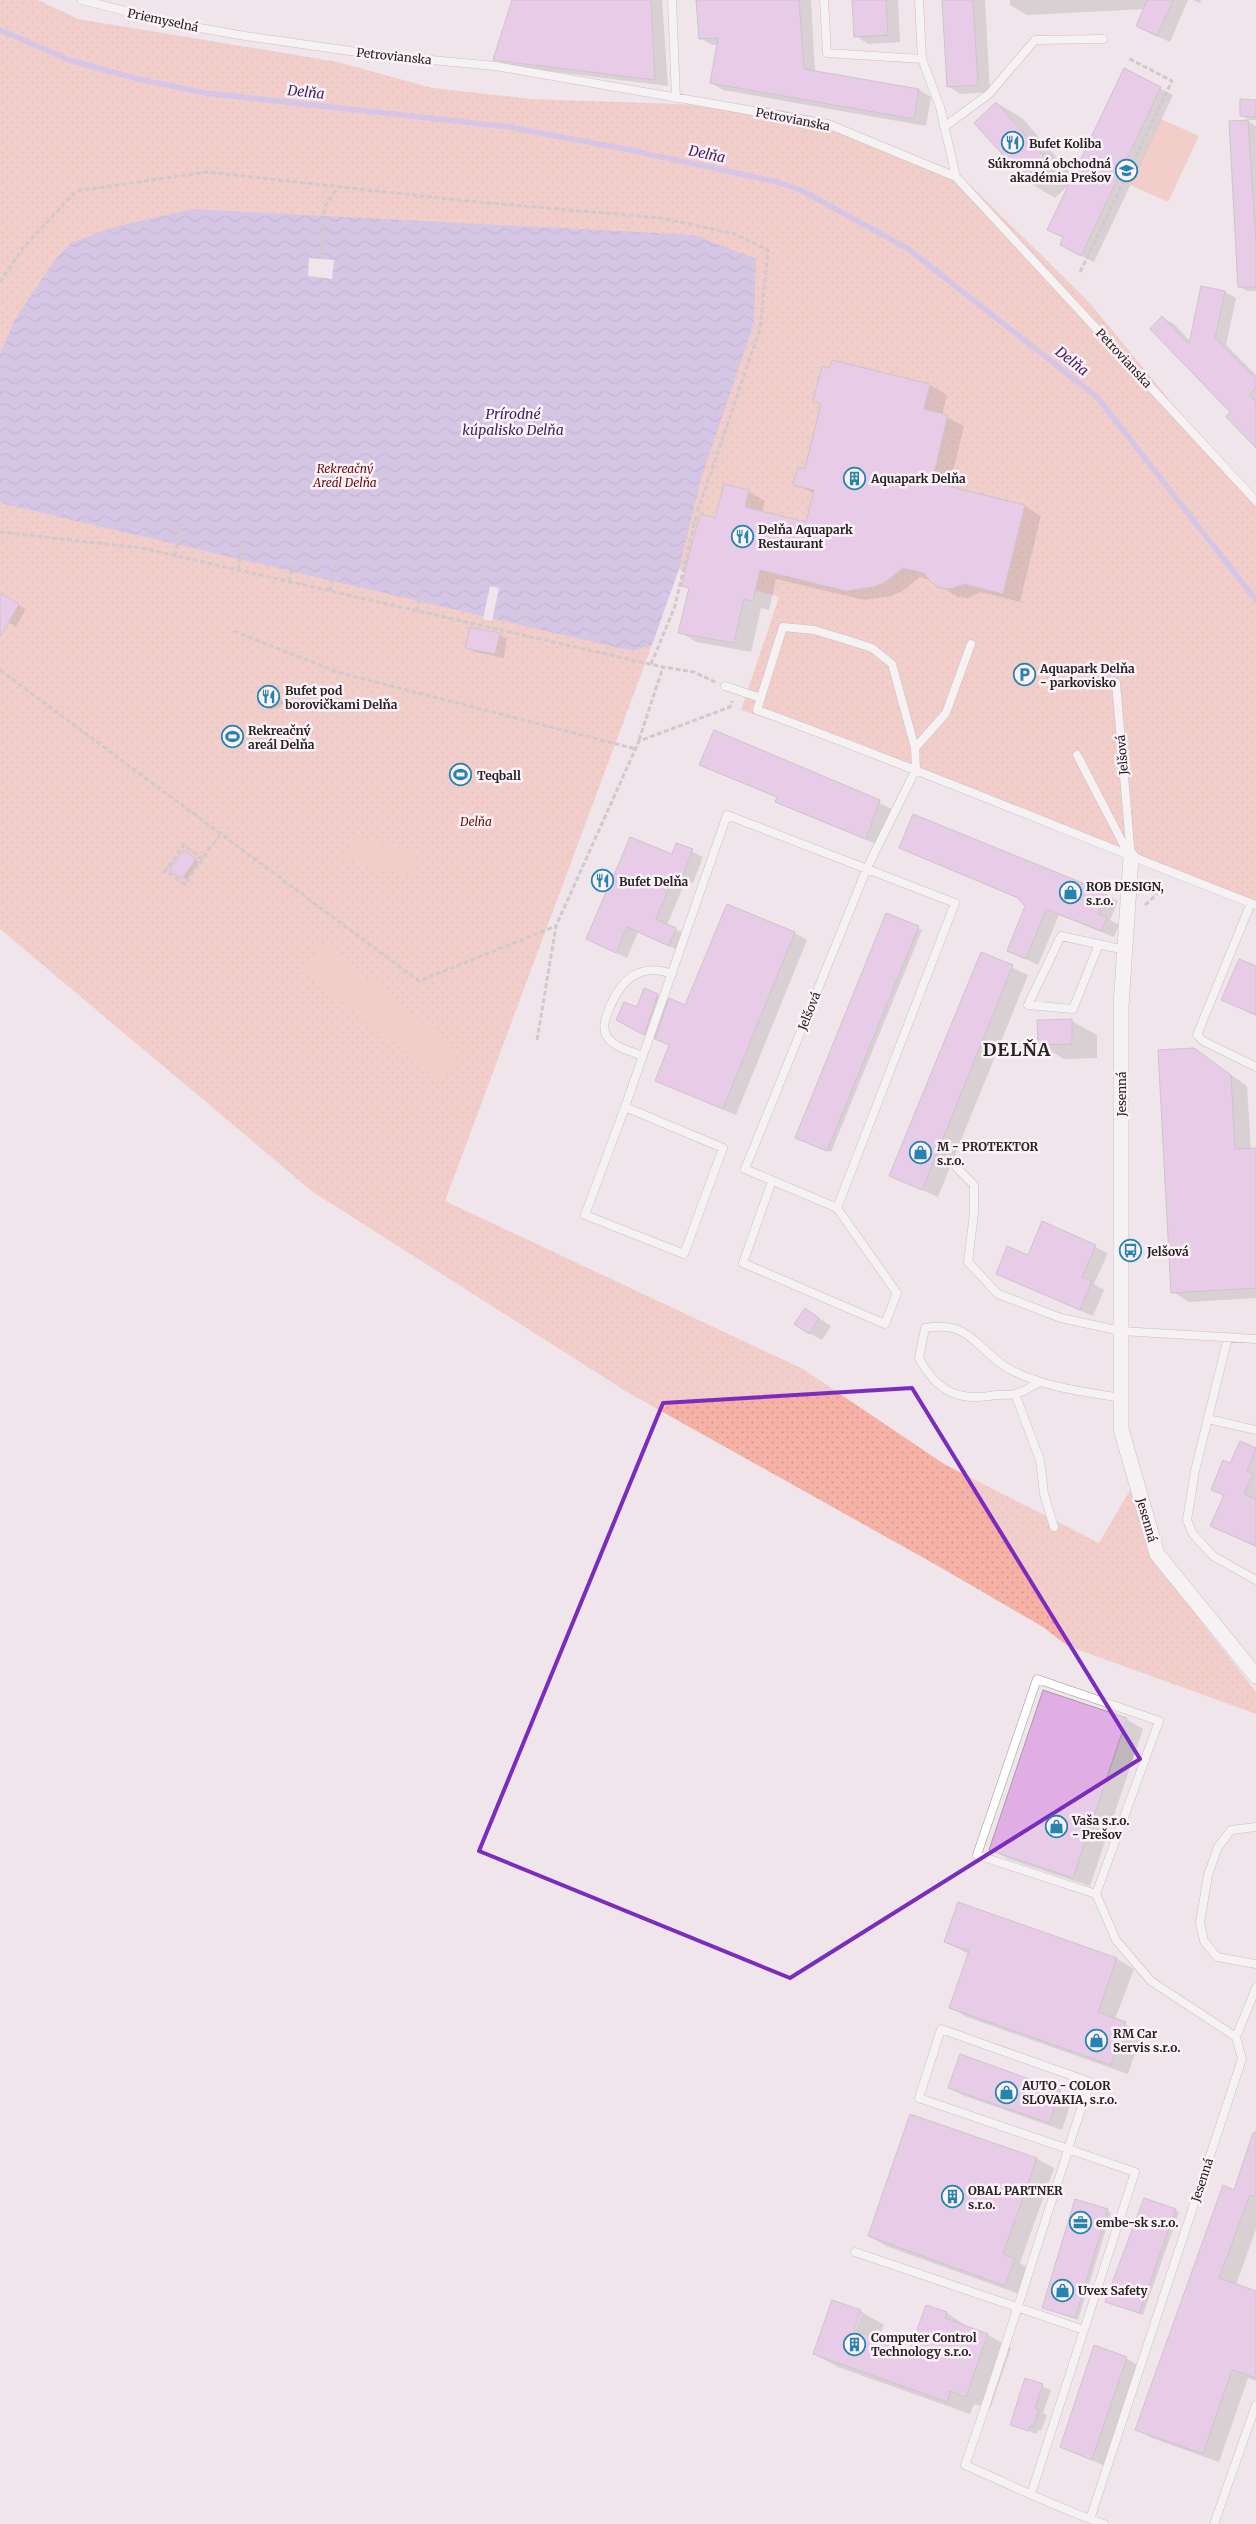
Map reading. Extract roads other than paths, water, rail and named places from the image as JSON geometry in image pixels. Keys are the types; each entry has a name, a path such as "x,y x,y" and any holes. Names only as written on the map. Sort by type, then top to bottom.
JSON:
{"street":[{"name":"Jesenná","path":"1130,857 1121,1016 1120,1429 1157,1554 1256,1676"}],"lane":[{"name":"Priemyselná","path":"82,0 177,24 245,36"},
{"path":"672,0 676,98"},
{"path":"824,0 827,53 922,59"},
{"path":"919,0 922,59 940,107 956,177"},
{"name":"Petrovianska","path":"245,36 378,55 495,66 828,124 956,177 1256,501"},
{"path":"944,127 989,94 1035,40 1103,39"},
{"name":"Jelšová","path":"761,698 783,627 814,630 844,638 872,648 892,664 915,748 916,768 867,868 745,1170 837,1208"},
{"path":"915,748 946,713 971,644"},
{"name":"Jelšová","path":"1116,683 1130,857"},
{"path":"725,686 761,698 757,710 916,768 1130,857 1253,904 1196,1035 1203,1041 1256,1067"},
{"path":"1077,755 1130,857"},
{"path":"625,1107 723,1148 684,1254 585,1215 625,1107 727,815 955,903 837,1208 898,1293 885,1324 742,1263 772,1181"},
{"path":"1099,944 1073,1009 1028,1005 1061,936 1099,944 1125,950"},
{"path":"642,1056 612,1043 606,1035 606,1018 616,993 622,984 632,976 652,970 672,974"},
{"path":"956,1167 974,1185 974,1213 968,1262 998,1294 1061,1318 1120,1331 1256,1339"},
{"path":"1040,1382 1015,1394 965,1397 942,1388 926,1370 919,1358 925,1328 943,1325 967,1332 982,1349 1004,1367 1040,1382 1120,1398"},
{"path":"1228,1337 1195,1471 1188,1520 1193,1534 1213,1556 1256,1580"},
{"path":"1015,1394 1040,1460 1044,1494 1054,1526"},
{"path":"1208,1419 1256,1430"},
{"path":"1096,1894 977,1854 1037,1679 1159,1721 1096,1894 1116,1940 1151,1981 1236,2037 1256,1988"},
{"path":"1256,1827 1230,1830 1218,1847 1208,1875 1200,1923 1204,1942 1217,1957 1256,1964"},
{"path":"1031,2494 1135,2172 1068,2149 919,2098 941,2029 1090,2082 1068,2149 1017,2308 965,2465 1031,2494 1104,2524"},
{"name":"Jesenná","path":"1090,2519 1242,2059 1236,2037"},
{"path":"855,2252 1084,2330"},
{"path":"1214,2524 1256,2405"}],"water":[{"name":"Prírodné kúpalisko Delňa","path":"193,209 695,235 756,259 754,323 701,479 679,569 652,645 632,651 0,503 0,354 15,319 54,261 71,243 114,227"}],"waterway":[{"name":"Delňa","path":"0,30 72,61 142,80 206,93 509,127 630,150 777,182 801,190 907,248 1097,397 1256,600"}],"place":[{"name":"Bufet Koliba","path":"1013,143"},
{"name":"Súkromná obchodná akadémia Prešov","path":"1127,170"},
{"name":"Aquapark Delňa","path":"855,478"},
{"name":"Delňa Aquapark Restaurant","path":"742,536"},
{"name":"Aquapark Delňa - parkovisko","path":"1024,675"},
{"name":"Bufet pod borovičkami Delňa","path":"269,697"},
{"name":"Rekreačný areál Delňa","path":"232,737"},
{"name":"Teqball","path":"461,775"},
{"name":"Bufet Delňa","path":"603,881"},
{"name":"ROB DESIGN, s.r.o.","path":"1070,893"},
{"name":"M - PROTEKTOR s.r.o.","path":"921,1153"},
{"name":"Jelšová","path":"1131,1251"},
{"name":"Vaša s.r.o. - Prešov","path":"1056,1827"},
{"name":"RM Car Servis s.r.o.","path":"1097,2040"},
{"name":"AUTO - COLOR SLOVAKIA, s.r.o.","path":"1006,2092"},
{"name":"OBAL PARTNER s.r.o.","path":"952,2197"},
{"name":"embe-sk s.r.o.","path":"1080,2222"},
{"name":"Uvex Safety","path":"1062,2290"},
{"name":"Computer Control Technology s.r.o.","path":"855,2344"}],"district":[{"name":"DELŇA","path":"1017,1049"}],"park label":[{"name":"Rekreačný Areál Delňa","path":"345,475"}]}
